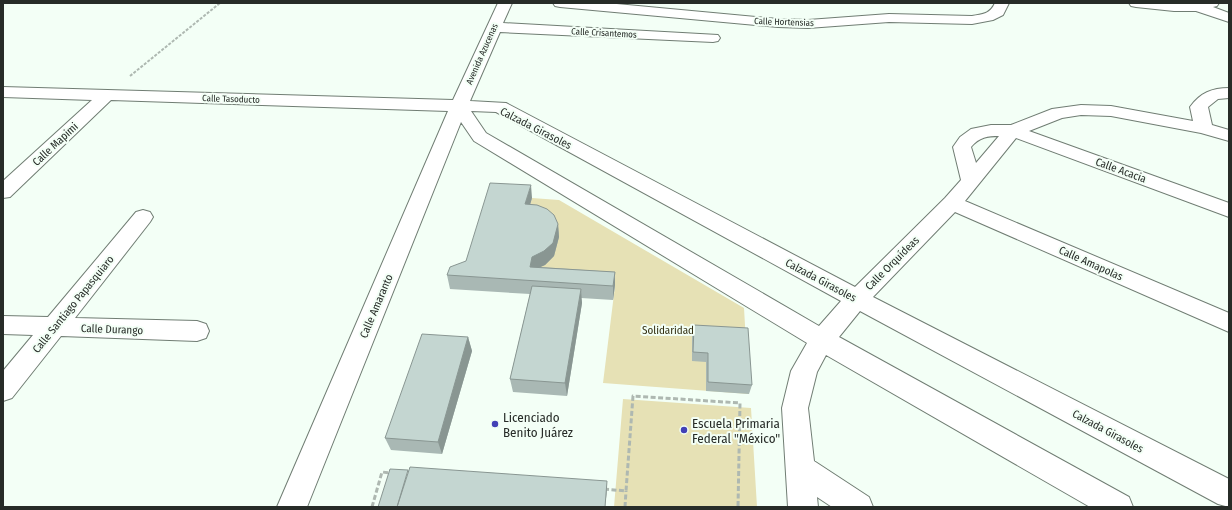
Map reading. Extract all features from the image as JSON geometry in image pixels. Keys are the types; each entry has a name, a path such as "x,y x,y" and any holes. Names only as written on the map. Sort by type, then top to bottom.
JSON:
{"street":[{"name":"Avenida Azucenas","path":"459,106 505,3"},
{"name":"Calle Hortensias","path":"560,3 778,23 808,24 889,18 972,20 988,17 998,12 1002,3"},
{"path":"1136,3 1205,5 1229,18"},
{"name":"Calle Crisantemos","path":"494,27 713,38"},
{"name":"Calle Tasoducto","path":"3,92 459,106"},
{"path":"1204,128 1199,107 1204,99 1217,93 1229,93"},
{"name":"Calle Mapimi","path":"3,192 106,96"},
{"path":"459,106 480,137 822,340 1118,507"},
{"name":"Calzada Girasoles","path":"459,106 500,107 857,299 1229,494"},
{"name":"Calle Amaranto","path":"292,507 459,106"},
{"path":"971,181 962,147 967,139 974,134 990,130 1013,131 1058,113 1081,110 1111,111 1204,128 1229,136"},
{"name":"Calle Orquídeas","path":"804,507 799,468 795,408 804,371 822,340 857,299 952,203 1013,131"},
{"name":"Calle Acacia","path":"1013,131 1229,210"},
{"name":"Calle Amapolas","path":"952,203 1229,323"},
{"name":"Calle Santiago Papasquiaro","path":"3,390 143,217"},
{"name":"Calle Durango","path":"3,325 198,331"},
{"path":"799,468 858,507"}],"path":[{"path":"106,96 220,3"},
{"path":"625,507 633,396 740,404 738,507"},
{"path":"372,507 382,472 392,474"},
{"path":"599,489 626,491"}],"green space":[{"name":"Solidaridad","path":"532,198 559,200 744,308 749,394 603,383 615,286 532,280 526,218"},
{"path":"623,399 751,408 757,507 614,507"}],"building":[{"path":"490,183 531,185 525,204 537,205 547,209 554,215 558,224 553,243 544,251 532,257 530,267 615,272 613,286 447,275 450,267 466,261"},
{"path":"532,286 581,289 565,383 510,379"},
{"path":"694,325 748,328 752,385 708,382 708,353 693,352"},
{"path":"422,334 468,337 438,442 385,438"},
{"path":"410,467 607,481 605,507 397,507"},
{"path":"390,469 408,470 397,507 378,507"}],"place":[{"name":"Licenciado Benito Juárez","path":"495,424"},
{"name":"Escuela Primaria Federal \"México\"","path":"684,430"}]}
